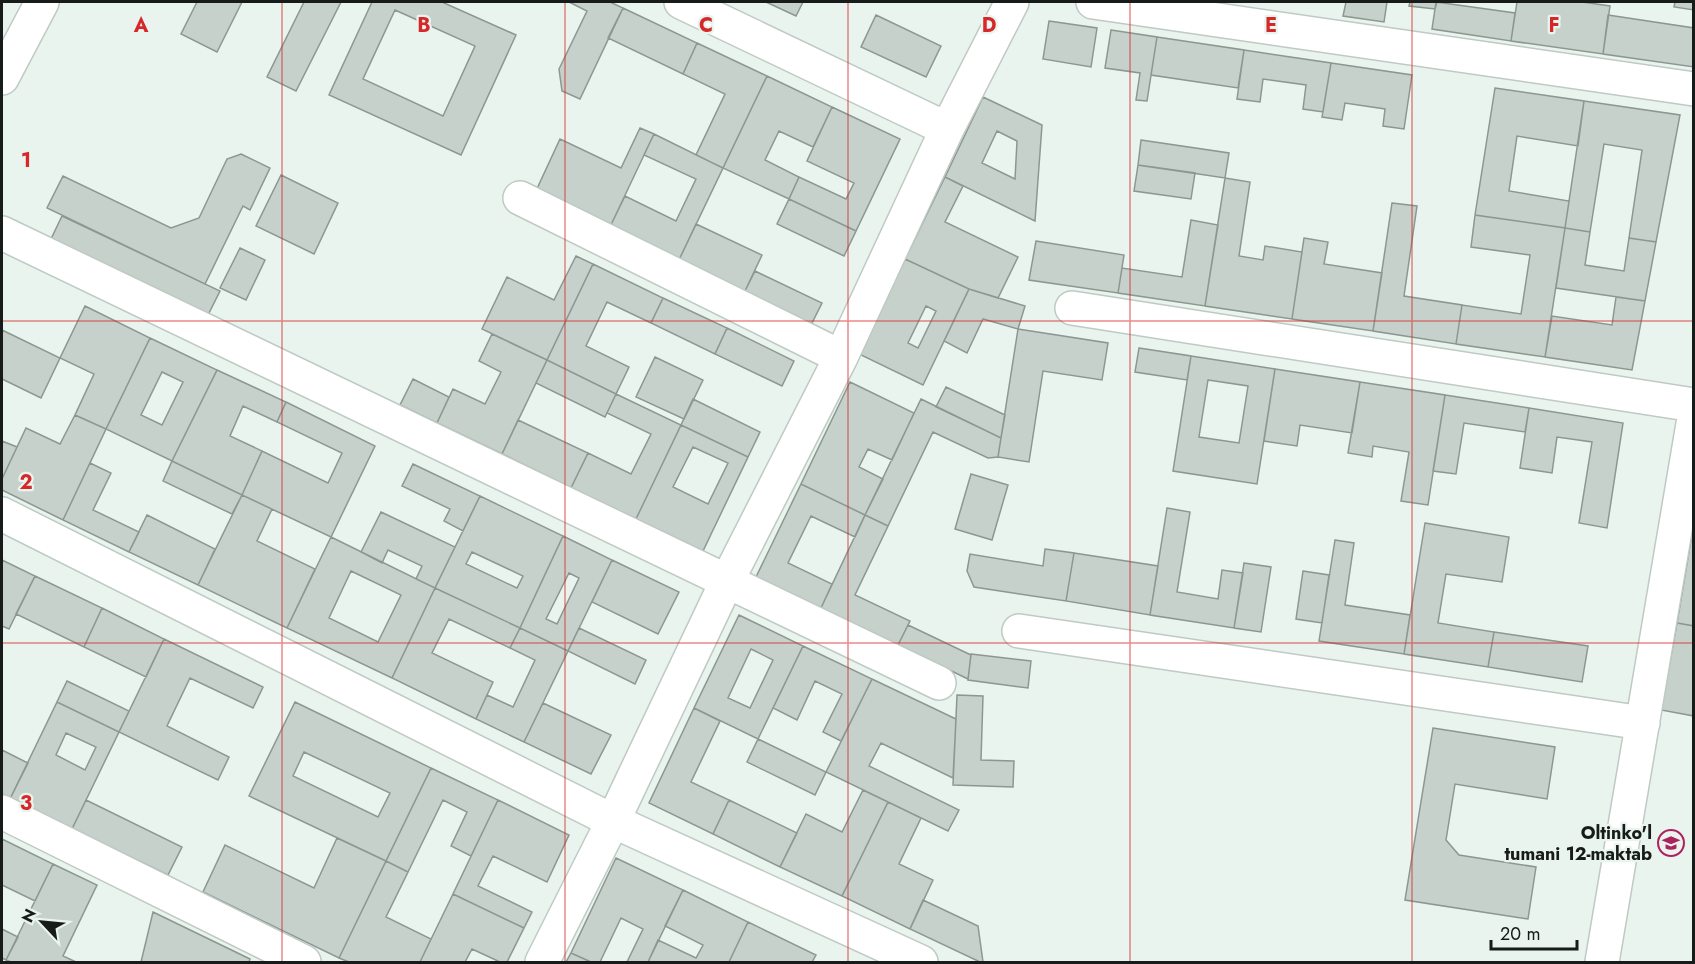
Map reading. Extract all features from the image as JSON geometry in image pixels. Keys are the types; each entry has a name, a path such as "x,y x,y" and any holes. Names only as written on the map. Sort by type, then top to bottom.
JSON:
{"street":[{"path":"2,78 42,2"},
{"path":"681,2 947,129"},
{"path":"542,963 728,581 841,357 947,129 1012,2"},
{"path":"1094,2 1694,90"},
{"path":"520,198 841,357"},
{"path":"2,233 939,683"},
{"path":"1071,308 1694,405"},
{"path":"1602,963 1694,418"},
{"path":"2,514 613,821 921,963"},
{"path":"1019,632 1643,723"},
{"path":"2,812 304,963"}],"building":[{"path":"197,2 242,2 217,52 181,34"},
{"path":"304,2 341,2 296,91 267,77"},
{"path":"372,2 442,2 516,35 461,155 329,95","holes":["395,10 475,46 443,116 363,79"]},
{"path":"569,2 610,2 623,8 580,99 562,91 559,69 587,11"},
{"path":"766,2 803,2 796,16"},
{"path":"1346,2 1387,2 1384,22 1343,16"},
{"path":"1410,2 1437,2 1435,9 1409,6"},
{"path":"1436,2 1515,13 1511,41 1432,29"},
{"path":"1517,2 1582,2 1610,6 1603,54 1511,41"},
{"path":"1675,2 1694,2 1694,10 1674,7"},
{"path":"623,8 697,43 683,74 608,38"},
{"path":"876,15 941,46 926,77 861,47"},
{"path":"1608,15 1694,28 1694,67 1603,54"},
{"path":"1049,21 1097,28 1091,67 1043,59"},
{"path":"1111,30 1157,37 1147,101 1136,100 1140,73 1105,68"},
{"path":"1157,37 1244,50 1238,88 1151,75"},
{"path":"697,43 767,76 723,168 696,155 725,94 683,74"},
{"path":"1244,50 1331,63 1323,112 1303,109 1306,85 1263,79 1260,102 1237,99"},
{"path":"1331,63 1412,75 1404,129 1383,126 1385,109 1345,103 1342,120 1322,117"},
{"path":"767,76 832,107 813,147 779,131 765,160 799,177 789,199 723,168"},
{"path":"1495,88 1584,101 1578,146 1517,136 1509,191 1569,201 1565,228 1475,215"},
{"path":"983,97 1042,125 1035,221 945,177","holes":["997,131 1017,141 1015,179 982,163"]},
{"path":"1584,101 1680,115 1656,242 1629,238 1642,150 1604,144 1590,232 1565,228"},
{"path":"832,107 900,139 856,231 789,199 799,177 846,199 854,183 807,161"},
{"path":"640,128 654,134 609,229 535,193 560,139 621,168"},
{"path":"654,134 723,168 678,262 609,229 625,196 676,221 696,179 644,155"},
{"path":"1141,140 1229,153 1225,178 1138,165"},
{"path":"241,154 270,168 250,210 243,206 205,284 47,208 63,176 171,228 199,218 227,159"},
{"path":"1138,165 1195,173 1191,199 1134,191"},
{"path":"281,175 338,203 314,254 256,226"},
{"path":"945,177 963,186 945,222 1018,257 998,298 969,289 905,259"},
{"path":"1225,178 1250,182 1239,256 1263,260 1265,246 1302,252 1292,319 1205,306"},
{"path":"789,199 856,231 844,256 777,224"},
{"path":"1392,203 1417,206 1404,296 1462,305 1456,344 1373,331"},
{"path":"1475,215 1565,228 1545,357 1456,344 1462,305 1521,314 1530,255 1471,247"},
{"path":"62,216 220,291 208,315 51,239"},
{"path":"1191,220 1218,225 1205,306 1118,293 1122,268 1182,277"},
{"path":"696,224 762,255 744,293 678,262"},
{"path":"1565,228 1590,232 1585,265 1624,271 1629,238 1656,242 1645,301 1556,288"},
{"path":"1304,238 1328,242 1324,264 1382,273 1373,331 1292,319"},
{"path":"1036,241 1124,255 1118,293 1029,280"},
{"path":"240,248 265,260 246,300 220,288"},
{"path":"576,256 593,264 547,360 482,329 507,277 554,300"},
{"path":"905,259 969,289 923,385 859,354","holes":["926,306 936,311 918,348 908,343"]},
{"path":"593,264 663,298 651,323 607,302 586,346 629,367 616,394 547,360"},
{"path":"755,271 822,303 811,325 744,293"},
{"path":"969,289 1025,306 1018,329 983,319 967,353 944,341"},
{"path":"1616,297 1645,301 1632,370 1545,357 1552,316 1612,325"},
{"path":"663,298 727,328 715,354 651,323"},
{"path":"85,306 150,338 106,429 75,415 94,374 60,358"},
{"path":"727,328 794,361 782,386 715,354"},
{"path":"1018,329 1108,343 1102,380 1043,371 1029,462 998,457"},
{"path":"2,330 60,358 41,398 2,379"},
{"path":"492,334 547,360 502,454 437,423 453,389 485,404 501,372 479,361"},
{"path":"150,338 217,370 172,461 106,429","holes":["162,372 183,382 162,425 141,415"]},
{"path":"1139,348 1191,356 1187,380 1135,372"},
{"path":"1191,356 1275,369 1257,484 1173,471","holes":["1208,380 1248,386 1239,443 1199,437"]},
{"path":"655,357 703,380 684,419 636,397"},
{"path":"547,360 616,394 605,417 536,383"},
{"path":"1275,369 1360,382 1352,433 1300,425 1297,446 1264,441"},
{"path":"217,370 286,402 277,422 243,406 230,436 262,451 242,495 172,461"},
{"path":"413,379 449,397 437,423 400,405"},
{"path":"850,382 914,413 892,460 868,449 859,467 883,479 865,515 801,484"},
{"path":"1360,382 1445,395 1428,505 1401,501 1409,452 1373,446 1372,457 1348,453"},
{"path":"946,387 1005,415 1001,438 936,407"},
{"path":"616,394 681,425 636,519 571,488 588,453 631,474 651,434 607,413"},
{"path":"1445,395 1529,408 1525,432 1464,423 1456,474 1433,471"},
{"path":"693,399 760,432 748,457 681,425"},
{"path":"921,399 1001,438 998,457 988,458 933,432 888,526 865,515"},
{"path":"286,402 375,446 331,537 242,495 262,451 328,483 342,453 277,422"},
{"path":"1529,408 1623,423 1607,528 1579,523 1592,442 1557,437 1552,473 1520,468"},
{"path":"75,415 106,429 63,520 2,490 2,479 26,428 60,444"},
{"path":"518,420 588,453 571,488 502,454"},
{"path":"681,425 748,457 703,551 636,519","holes":["693,447 728,463 708,504 673,487"]},
{"path":"2,441 17,447 2,479"},
{"path":"172,461 242,495 232,514 163,481"},
{"path":"90,463 111,473 93,510 139,532 129,552 63,520"},
{"path":"413,464 480,496 463,531 444,521 450,509 402,486"},
{"path":"971,474 1008,485 992,540 955,529"},
{"path":"801,484 865,515 855,537 811,516 788,563 832,584 821,608 756,577"},
{"path":"242,495 272,509 257,541 315,569 287,628 198,585"},
{"path":"480,496 563,536 520,628 435,588","holes":["472,552 523,576 517,588 466,564"]},
{"path":"1167,508 1190,512 1177,592 1218,599 1222,570 1243,573 1234,628 1150,615"},
{"path":"381,512 455,547 435,588 416,579 422,566 388,550 382,563 361,552"},
{"path":"147,515 215,549 198,585 129,552"},
{"path":"865,515 888,526 855,595 910,621 898,645 821,608"},
{"path":"1425,523 1509,537 1502,582 1446,574 1438,623 1494,632 1488,667 1404,654"},
{"path":"563,536 612,560 568,651 520,628","holes":["569,573 579,578 557,624 546,619"]},
{"path":"331,537 435,588 392,678 287,628","holes":["351,571 401,595 378,642 329,618"]},
{"path":"1335,540 1354,543 1345,605 1410,615 1404,654 1319,641"},
{"path":"1691,540 1694,540 1694,626 1677,623"},
{"path":"1045,549 1074,553 1066,601 974,587 967,571 970,554 1043,566"},
{"path":"1074,553 1158,566 1150,615 1066,601"},
{"path":"2,560 35,576 9,629 2,626"},
{"path":"612,560 679,592 658,634 592,602"},
{"path":"1244,563 1271,567 1261,632 1234,628"},
{"path":"1303,571 1329,575 1322,623 1296,619"},
{"path":"35,576 102,608 84,647 16,614"},
{"path":"435,588 520,628 510,648 449,619 432,653 493,682 476,719 392,678"},
{"path":"102,608 164,639 146,677 84,647"},
{"path":"739,615 803,646 758,739 694,708","holes":["751,649 773,660 750,708 728,698"]},
{"path":"1677,623 1694,626 1694,716 1661,710"},
{"path":"908,625 971,655 968,679 898,645"},
{"path":"520,628 568,651 524,742 476,719 487,695 513,707 535,660 510,648"},
{"path":"579,628 646,660 635,684 568,651"},
{"path":"1494,632 1588,646 1582,682 1488,667"},
{"path":"164,639 263,687 253,708 190,678 167,726 229,757 218,780 119,732"},
{"path":"803,646 872,679 841,741 823,732 842,694 815,681 797,720 773,708"},
{"path":"971,654 1031,661 1028,688 968,680"},
{"path":"872,679 956,719 953,778 881,743 869,766 959,810 948,831 826,772"},
{"path":"67,681 129,711 119,732 57,702"},
{"path":"957,695 983,696 981,760 1014,761 1013,787 953,785"},
{"path":"57,702 119,732 72,829 10,799","holes":["66,733 96,747 85,770 56,755"]},
{"path":"295,702 431,768 386,861 249,796","holes":["304,752 390,793 378,817 293,776"]},
{"path":"543,703 611,735 591,774 524,742"},
{"path":"694,708 720,721 691,782 729,800 713,834 649,803"},
{"path":"1433,728 1555,747 1547,799 1455,784 1446,840 1459,855 1536,867 1528,919 1405,900"},
{"path":"758,739 826,772 815,795 747,762"},
{"path":"2,750 28,763 10,799 2,794"},
{"path":"431,768 498,800 471,856 451,846 467,812 443,800 408,872 386,861"},
{"path":"863,790 888,802 842,896 780,867 806,814 842,832"},
{"path":"86,800 182,847 168,875 72,829"},
{"path":"498,800 569,835 547,882 493,856 478,886 532,912 524,928 453,894"},
{"path":"729,800 797,833 780,867 713,834"},
{"path":"888,802 921,818 899,864 933,880 910,929 842,896"},
{"path":"337,838 386,861 339,958 203,892 225,845 314,888"},
{"path":"2,839 53,864 35,901 2,885"},
{"path":"616,858 683,890 648,962 627,962 643,929 621,918 600,962 591,962 571,953"},
{"path":"386,861 408,872 386,917 431,939 420,962 349,962 339,958"},
{"path":"53,864 97,885 63,956 76,962 11,962 6,960"},
{"path":"683,890 748,922 729,962 648,962 658,940 696,958 703,945 665,926"},
{"path":"453,894 524,928 507,962 500,962 472,949 465,962 420,962"},
{"path":"923,900 978,926 983,962 910,929"},
{"path":"153,912 250,959 249,962 141,962"},
{"path":"748,922 816,955 812,962 729,962"},
{"path":"2,929 18,937 6,960 2,958"},
{"path":"571,953 591,962 566,962"}],"place":[{"name":"Oltinko'l tumani 12-maktab","path":"1671,843"}]}
